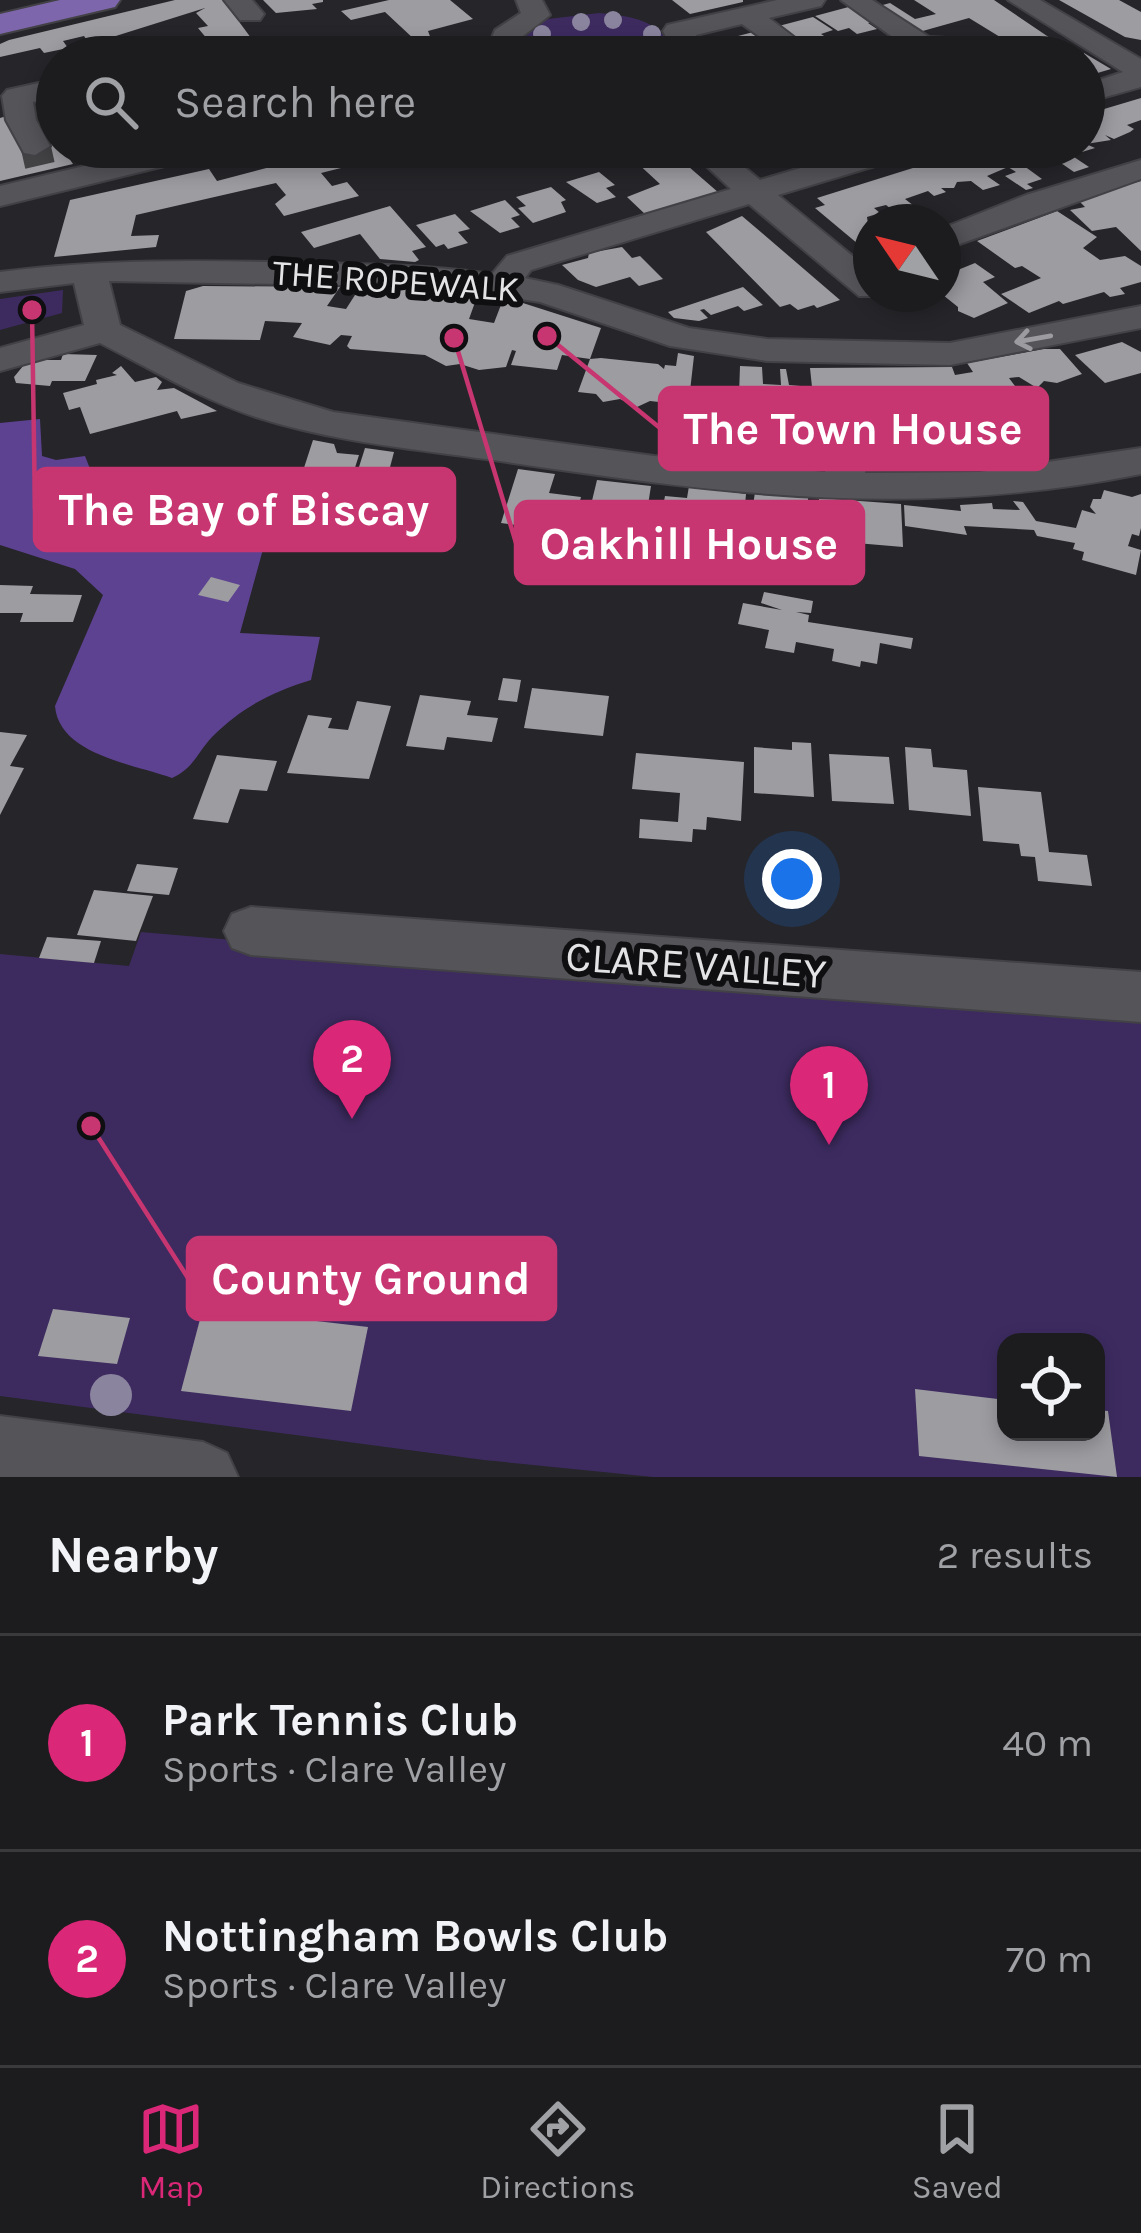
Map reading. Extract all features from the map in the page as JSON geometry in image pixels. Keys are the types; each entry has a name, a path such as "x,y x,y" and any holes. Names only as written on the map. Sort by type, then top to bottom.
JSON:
{"main road":[{"path":"0,24 41,6 103,0"}],"street":[{"path":"701,36 747,15 812,0"},
{"path":"854,0 908,36"},
{"path":"1021,0 1083,36"},
{"path":"506,36 536,15 531,2"},
{"path":"747,15 776,36"},
{"path":"1105,48 1139,68 1140,78 1105,88"},
{"path":"0,65 17,96 21,120 36,137"},
{"path":"17,96 36,92"},
{"path":"0,196 108,181 144,168"},
{"path":"726,168 853,270"},
{"path":"502,283 519,263 832,168"},
{"path":"961,233 1141,169"},
{"name":"THE ROPEWALK","path":"0,282 89,271 334,270 502,283 720,345 767,350 950,354 1141,317"},
{"path":"89,271 103,331"},
{"path":"900,312 929,340 925,350"},
{"path":"0,360 103,331 241,399 326,421 542,454 844,487 900,491 1002,488 1141,461"},
{"path":"844,487 843,455 858,441 962,427"},
{"name":"CLARE VALLEY","path":"250,931 1141,997"},
{"path":"0,1450 203,1477"}],"shaded area":[{"path":"599,13 626,16 664,36 519,36 548,19"},
{"path":"63,290 62,313 0,330 0,299"},
{"path":"40,419 42,456 56,460 85,456 110,520 218,498 273,513 240,633 320,637 311,680 246,709 172,778 84,747 60,723 55,706 103,595 75,569 0,545 0,423"},
{"path":"141,932 1141,1020 1141,1477 653,1477 484,1460 0,1396 0,954 129,966"}],"building":[{"path":"175,0 223,0 250,36 205,36 198,28 208,26 196,13 205,8 116,36 36,36 36,49 0,57 0,44"},
{"path":"263,0 323,2 312,4 317,9 276,13"},
{"path":"389,0 450,0 473,19 428,31 430,36 411,36 385,12 351,20 341,11"},
{"path":"672,0 743,0 743,2 690,14"},
{"path":"914,0 994,0 1047,36 998,36 969,18 912,34 872,8 890,3 915,19 936,14"},
{"path":"1059,0 1119,0 1141,12 1141,40 1125,37"},
{"path":"856,5 880,20 868,23 877,29 857,34 849,28 838,31 815,16"},
{"path":"813,17 833,30 821,34 824,36 783,36 771,28"},
{"path":"761,30 769,36 738,36"},
{"path":"1141,98 1141,120 1127,125 1134,129 1114,139 1105,135 1105,109"},
{"path":"10,115 25,148 36,146 36,168 56,168 0,181 0,118"},
{"path":"266,168 341,168 321,173 332,186 347,182 359,196 284,216 275,204 286,195 276,183 136,215 131,236 159,235 156,247 54,257 70,200 209,169 217,181"},
{"path":"643,168 690,168 719,193 646,215 627,197 660,184"},
{"path":"913,168 1006,168 987,176 1000,185 983,190 971,181 957,182 934,196 928,191 905,199 911,204 853,204 853,240 815,208 825,205 817,198"},
{"path":"1010,168 1027,168 1042,179 1027,184 1033,188 1026,190 1005,176 1016,172"},
{"path":"599,172 615,185 606,188 616,197 597,203 566,182"},
{"path":"1141,181 1141,251 1116,227 1092,231 1070,210 1085,207 1077,199"},
{"path":"551,187 566,200 561,202 566,212 533,223 518,208 526,206 516,197"},
{"path":"505,200 520,215 511,218 520,227 500,233 470,211"},
{"path":"390,206 426,247 412,251 419,260 415,262 380,259 360,234 314,248 301,232"},
{"path":"1057,211 1097,237 1083,248 1100,260 1125,256 1141,266 1141,282 1120,288 1125,294 1110,297 1104,292 1029,313 1001,294 1041,278 1022,266 1015,268 977,241"},
{"path":"455,214 470,229 458,232 468,243 448,249 444,244 436,247 416,225"},
{"path":"742,216 840,300 817,308 780,307 706,232"},
{"path":"622,247 632,258 640,256 663,279 639,286 630,277 596,287 578,280 562,265 588,258 589,253"},
{"path":"975,263 995,277 983,282 1008,303 974,318 960,312 961,269"},
{"path":"203,286 340,287 327,306 346,309 355,295 376,292 380,286 478,294 469,319 494,323 504,297 601,328 590,359 562,355 557,370 511,365 516,351 512,350 506,367 479,370 460,364 446,366 425,355 350,349 352,336 341,335 330,345 293,337 302,323 265,321 260,340 174,339 186,291"},
{"path":"743,287 763,305 744,311 738,306 711,315 700,310 708,318 699,321 674,318 668,312"},
{"path":"1122,342 1141,352 1141,373 1105,383 1075,355"},
{"path":"1060,349 1082,374 1057,383 1044,381 1037,388 1019,377 1009,378 1021,394 974,402 967,391 959,392 961,396 898,403 862,398 864,428 832,423 834,436 829,439 744,426 744,407 738,407 737,428 669,423 674,392 668,403 650,401 637,407 578,392 590,359 658,364 664,369 665,365 676,366 678,353 694,356 690,391 739,395 740,366 762,367 763,384 781,385 780,369 786,369 789,385 812,387 810,368 952,367 955,375 973,372 967,363"},
{"path":"63,354 97,355 85,381 52,381 50,386 16,383 14,377 28,360 61,360"},
{"path":"121,366 135,382 156,377 162,382 157,390 174,388 217,411 181,419 177,411 90,434 80,407 69,410 63,393 117,375 112,373"},
{"path":"313,440 334,444 337,453 359,455 353,474 344,473 340,486 348,487 340,510 283,506 288,476 301,477"},
{"path":"365,448 394,452 389,471 359,467"},
{"path":"518,469 555,474 549,493 581,497 572,532 501,523"},
{"path":"597,480 651,486 648,505 638,504 631,539 584,534"},
{"path":"689,486 746,494 744,517 723,514 722,522 662,512 665,496 687,498"},
{"path":"1104,490 1132,497 1141,494 1139,536 1132,534 1128,546 1141,550 1136,575 1082,560 1084,552 1073,549 1075,543 1037,536 1034,530 964,526 967,535 905,526 904,505 961,511 960,505 992,503 993,509 1020,510 1013,501 1023,502 1036,521 1076,528 1082,510 1096,514 1090,507"},
{"path":"755,492 808,496 808,502 819,504 819,498 901,504 903,547 749,534"},
{"path":"211,577 240,585 228,602 198,595"},
{"path":"0,585 33,586 30,594 82,595 73,622 20,622 23,613 0,613"},
{"path":"764,592 813,601 811,613 796,612 809,615 808,622 913,638 911,649 880,643 877,664 861,661 860,667 832,661 834,649 796,642 794,653 765,648 769,630 738,624 743,603 782,610 761,603"},
{"path":"503,678 521,680 517,702 498,700"},
{"path":"532,688 609,696 603,736 524,728"},
{"path":"420,695 471,701 467,715 498,718 492,742 447,737 444,750 406,746"},
{"path":"357,701 391,706 369,779 287,773 308,715 332,718 328,728 348,730"},
{"path":"0,732 27,735 10,766 24,768 0,815"},
{"path":"792,742 811,743 814,797 754,793 754,747 792,750"},
{"path":"905,747 931,749 933,767 967,770 971,816 909,810"},
{"path":"636,753 744,762 741,821 707,817 706,830 693,829 692,842 639,838 640,819 678,822 680,793 632,789"},
{"path":"829,754 889,757 894,804 832,801"},
{"path":"217,755 277,761 267,791 240,789 228,823 193,819"},
{"path":"978,787 1041,792 1049,852 1087,855 1092,886 1038,881 1035,857 1021,856 1019,844 983,841"},
{"path":"137,864 178,868 169,895 127,891"},
{"path":"94,890 153,896 136,941 77,935"},
{"path":"47,937 101,941 94,963 39,958"},
{"path":"203,1308 368,1327 351,1411 181,1391"},
{"path":"53,1309 130,1318 117,1364 38,1356"},
{"path":"915,1389 997,1399 997,1441 1105,1441 1108,1411 1117,1477 919,1456"}],"tunnel":[{"path":"22,154 36,151"}],"place":[{"name":"The Bay of Biscay","path":"32,310"},
{"name":"The Town House","path":"547,336"},
{"name":"Oakhill House","path":"454,338"},
{"name":"Nottingham Bowls Club","path":"352,1119"},
{"name":"County Ground","path":"91,1126"},
{"name":"Park Tennis Club","path":"829,1145"}]}
